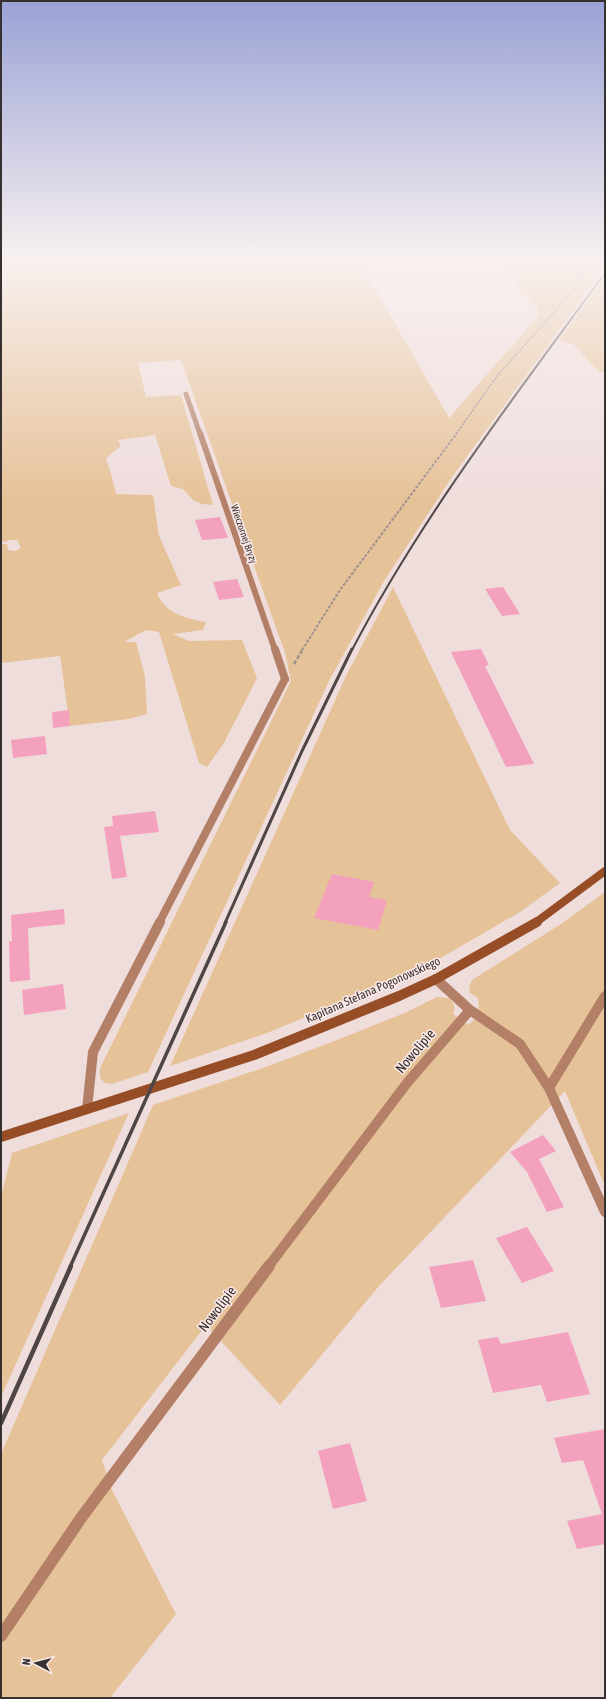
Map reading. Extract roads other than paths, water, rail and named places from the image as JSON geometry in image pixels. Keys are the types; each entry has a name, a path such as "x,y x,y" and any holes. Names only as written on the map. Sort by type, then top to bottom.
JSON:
{"main road":[{"name":"Kapitana Stefana Pogonowskiego","path":"87,1109 254,1055 399,996 436,979 534,924 605,871"},
{"path":"1,1137 87,1109"}],"street":[{"name":"Wieczornej Bryzy","path":"87,1109 93,1052 285,679 186,394"},
{"path":"436,979 470,1010 520,1044 549,1088 605,1212"},
{"path":"549,1088 605,996"},
{"name":"Nowolipie","path":"1,1636 82,1518 163,1406 407,1083 470,1010"}],"railway":[{"path":"352,650 379,600 439,504 471,457 555,341"},
{"path":"225,923 302,751 352,649"},
{"path":"70,1267 226,922"},
{"path":"1,1423 71,1266"}]}
